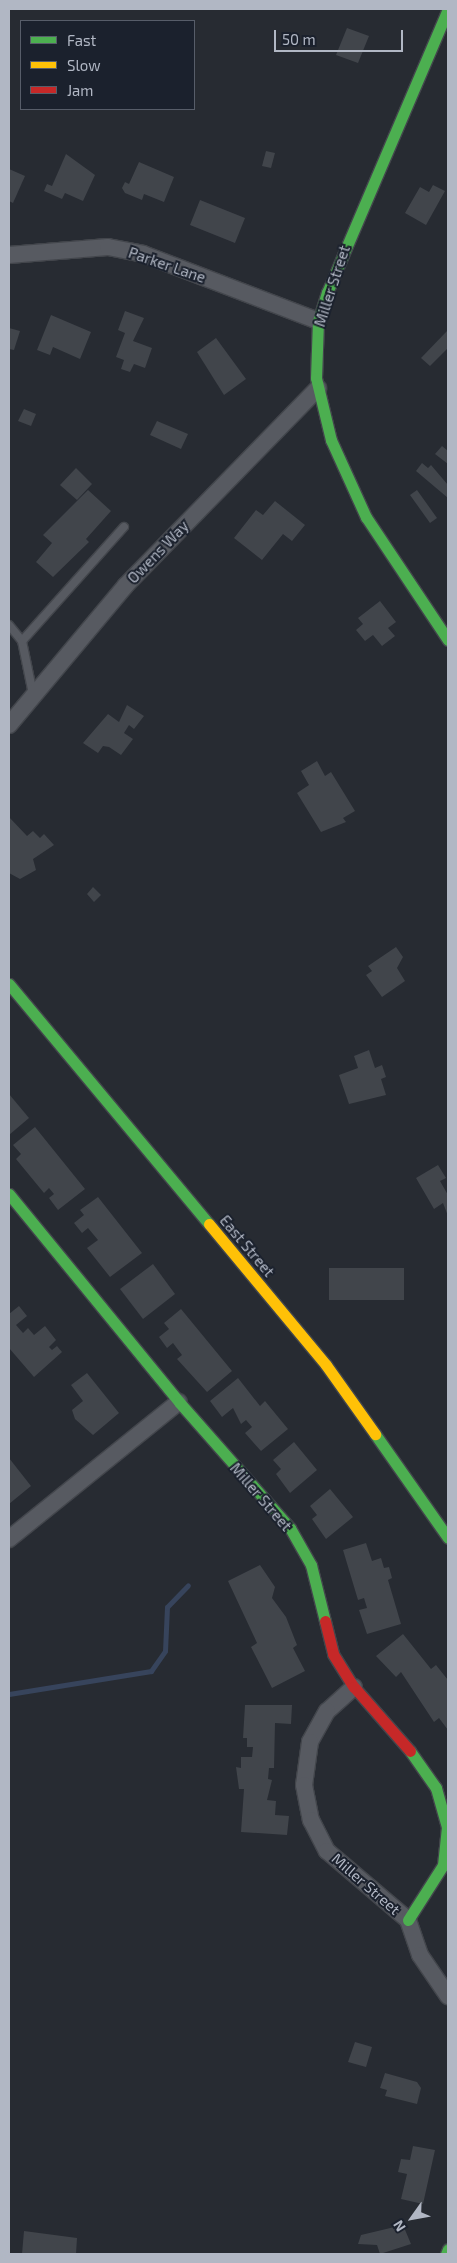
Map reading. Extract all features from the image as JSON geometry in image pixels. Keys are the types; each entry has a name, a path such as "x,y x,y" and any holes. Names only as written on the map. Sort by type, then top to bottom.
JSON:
{"street":[{"name":"Miller Street","path":"448,9 341,254 318,322 318,388 331,440 366,517 448,640"},
{"name":"Parker Lane","path":"9,256 108,247 143,254 318,322"},
{"name":"Owens Way","path":"9,725 34,698 126,585 318,388"},
{"name":"East Street","path":"9,984 326,1365 448,1538"},
{"name":"Miller Street","path":"9,1194 179,1402 290,1528 311,1565 333,1654 354,1688 394,1729 436,1788 447,1827 443,1864 431,1890 408,1920"},
{"path":"9,1539 179,1402"},
{"name":"Miller Street","path":"354,1688 327,1711 310,1742 304,1785 311,1820 327,1851 408,1920 420,1955 448,1996"},
{"path":"446,2254 448,2248"}],"lane":[{"path":"22,641 124,527"},
{"path":"9,625 22,641 31,668 34,698"}],"building":[{"path":"347,28 369,36 358,63 336,55"},
{"path":"266,151 275,153 271,168 262,166"},
{"path":"66,154 95,175 83,201 65,193 62,199 44,191 47,184 52,186"},
{"path":"139,162 174,177 164,202 144,194 142,200 125,193 122,188 125,182 129,184"},
{"path":"9,169 25,176 13,203 9,201"},
{"path":"433,185 445,191 426,225 405,213 420,187 429,192"},
{"path":"200,200 245,218 235,243 190,225"},
{"path":"125,311 144,318 133,341 152,348 145,368 134,364 130,372 121,369 124,360 116,357 125,333 118,330"},
{"path":"51,315 91,332 80,359 53,347 50,355 37,350"},
{"path":"9,328 20,331 14,350 9,349"},
{"path":"448,330 448,348 430,366 421,358"},
{"path":"216,338 246,379 224,395 197,352"},
{"path":"24,409 36,414 31,426 18,421"},
{"path":"157,421 188,434 181,449 150,435"},
{"path":"442,446 448,451 448,464 435,454"},
{"path":"422,463 428,468 431,465 448,485 448,498 416,471"},
{"path":"76,468 92,484 77,500 60,485"},
{"path":"88,490 111,511 86,539 89,542 53,577 36,562 52,543 43,535"},
{"path":"417,490 437,518 430,523 410,495"},
{"path":"275,501 305,525 292,541 283,534 262,560 234,538 256,510 263,515"},
{"path":"380,601 396,622 388,628 395,636 382,646 373,635 365,641 356,630 363,624 358,618"},
{"path":"127,705 144,716 134,729 129,725 124,733 133,739 121,755 109,747 103,746 98,753 83,743 108,714 119,722"},
{"path":"317,761 325,776 331,772 355,811 343,818 346,822 321,832 297,793 309,785 301,771"},
{"path":"9,817 27,836 33,831 40,838 44,834 54,845 33,859 36,870 20,879 9,873"},
{"path":"93,887 101,895 94,902 87,894"},
{"path":"396,947 403,957 397,968 405,981 382,997 366,975 372,971 368,966"},
{"path":"369,1050 375,1068 382,1065 386,1077 381,1079 386,1095 349,1104 339,1075 358,1068 354,1056"},
{"path":"9,1094 29,1118 9,1135"},
{"path":"35,1127 85,1189 58,1210 49,1198 54,1194 49,1188 44,1193 16,1159 21,1154 13,1145"},
{"path":"438,1165 446,1178 440,1181 448,1195 448,1216 443,1203 434,1209 416,1178"},
{"path":"98,1197 142,1253 110,1277 87,1248 98,1240 88,1228 82,1233 74,1223 84,1215 80,1210"},
{"path":"153,1264 175,1294 143,1319 120,1289"},
{"path":"329,1268 404,1268 404,1300 329,1300"},
{"path":"19,1306 27,1316 16,1325 23,1333 28,1328 34,1335 45,1326 56,1340 49,1347 52,1350 57,1346 62,1352 34,1377 9,1348 9,1314"},
{"path":"181,1309 232,1371 207,1392 177,1359 182,1355 173,1343 167,1348 159,1337 169,1329 164,1323"},
{"path":"87,1373 119,1413 93,1435 75,1419 72,1410 83,1401 71,1385"},
{"path":"238,1378 260,1406 265,1401 288,1429 261,1451 245,1433 252,1427 246,1420 241,1424 233,1408 222,1417 210,1401"},
{"path":"294,1442 317,1470 290,1493 276,1474 281,1469 273,1460"},
{"path":"9,1458 31,1486 9,1504"},
{"path":"330,1489 353,1517 326,1539 312,1519 317,1515 310,1506"},
{"path":"366,1543 372,1561 381,1558 384,1568 389,1567 392,1578 388,1580 401,1624 367,1634 359,1610 367,1608 364,1598 358,1600 343,1550"},
{"path":"260,1565 275,1587 272,1598 286,1617 297,1645 293,1648 305,1671 272,1688 251,1647 257,1643 228,1581"},
{"path":"403,1634 431,1669 436,1665 448,1680 448,1730 439,1718 434,1722 401,1672 396,1677 376,1656"},
{"path":"245,1705 292,1705 291,1724 275,1723 274,1768 269,1768 268,1779 272,1780 267,1800 276,1801 275,1815 289,1816 287,1835 241,1832 244,1789 239,1789 236,1767 241,1768 241,1757 252,1757 253,1747 247,1747 247,1738 243,1738"},
{"path":"355,2042 372,2047 366,2067 348,2062"},
{"path":"385,2073 417,2082 421,2088 417,2104 385,2096 387,2090 380,2088"},
{"path":"413,2146 435,2150 423,2204 401,2199 407,2174 398,2172 401,2159 410,2160"},
{"path":"403,2225 411,2244 380,2254 377,2245 358,2244 361,2235"},
{"path":"24,2231 77,2238 76,2254 22,2254"}],"waterway":[{"path":"9,1694 151,1671 165,1651 167,1607 188,1585"}],"traffic: fast":[{"path":"448,9 327,292 318,321 316,378 331,440 366,517 448,640"},
{"path":"9,984 209,1224"},
{"path":"9,1194 179,1402 290,1528 311,1565 325,1621"},
{"path":"375,1434 448,1538"},
{"path":"408,1920 443,1865 447,1827 436,1788 410,1751"},
{"path":"446,2254 448,2249"}],"traffic: slow":[{"path":"209,1224 326,1365 375,1434"}],"traffic: jam":[{"path":"325,1621 333,1654 354,1687 410,1751"}]}
